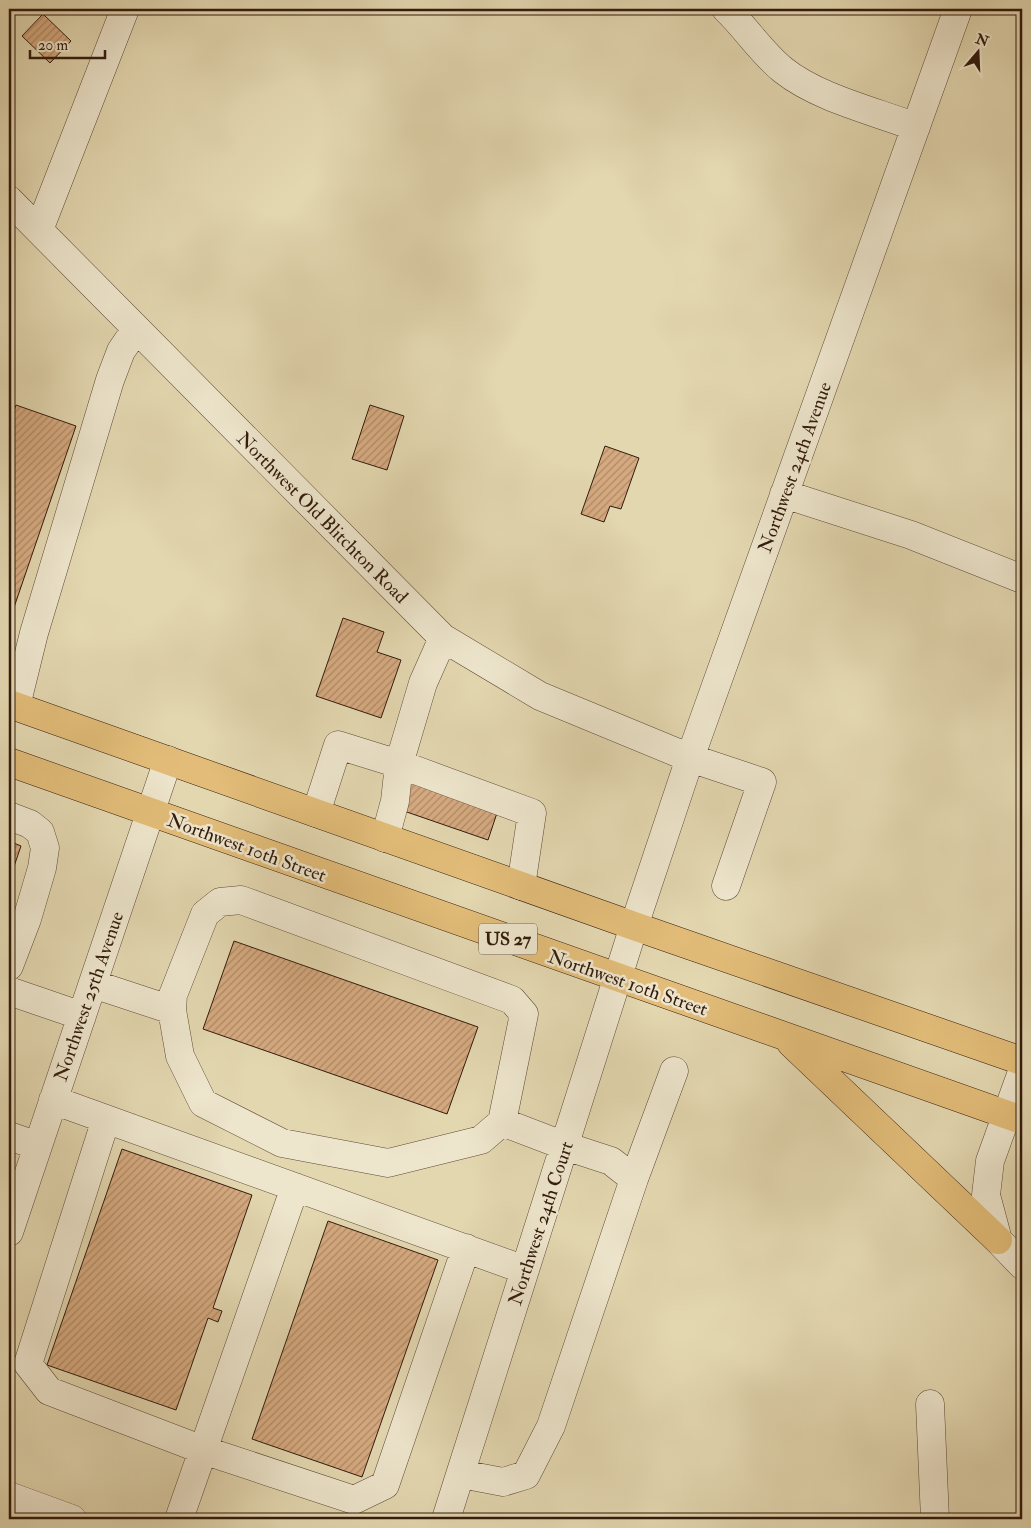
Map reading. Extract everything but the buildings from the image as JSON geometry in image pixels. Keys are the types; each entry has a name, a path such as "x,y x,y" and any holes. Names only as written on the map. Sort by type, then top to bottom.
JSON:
{"highway":[{"path":"12,705 1022,1062"},
{"name":"Northwest 10th Street","path":"9,762 1015,1117"},
{"path":"785,1037 998,1240"}],"street":[{"path":"39,230 125,9"},
{"path":"726,9 784,70 816,91 916,127"},
{"name":"Northwest 24th Avenue","path":"634,926 690,758 958,9"},
{"name":"Northwest Old Blitchton Road","path":"9,200 443,638 540,696 690,758 762,782 726,886"},
{"path":"12,705 108,388 121,351 136,329"},
{"path":"784,494 911,535 1022,579"},
{"path":"385,838 395,801 399,764 423,683 443,638"},
{"path":"316,813 338,745 399,764 532,813 521,886"},
{"name":"Northwest 25th Avenue","path":"9,1232 168,760"},
{"path":"9,816 30,824 40,832 45,848 42,868 27,919 9,966"},
{"path":"241,900 512,1000 524,1014 502,1122 481,1140 388,1163 282,1143 203,1103 180,1056 172,1010 174,995 205,914 220,902 241,900"},
{"name":"Northwest 24th Court","path":"446,1519 634,926"},
{"path":"93,984 172,1010"},
{"path":"9,991 82,1016"},
{"path":"461,1474 503,1482 526,1474 551,1426 634,1179 674,1071"},
{"path":"1022,1072 1015,1117 990,1161 986,1195 998,1240 1022,1265"},
{"path":"53,1100 525,1270"},
{"path":"106,1119 28,1364 49,1391 203,1450 354,1500 385,1485 466,1248"},
{"path":"502,1122 564,1146 611,1161 634,1179"},
{"path":"9,1136 38,1146"},
{"path":"179,1519 295,1187"},
{"path":"930,1404 935,1519"},
{"path":"9,1496 72,1519"}]}
